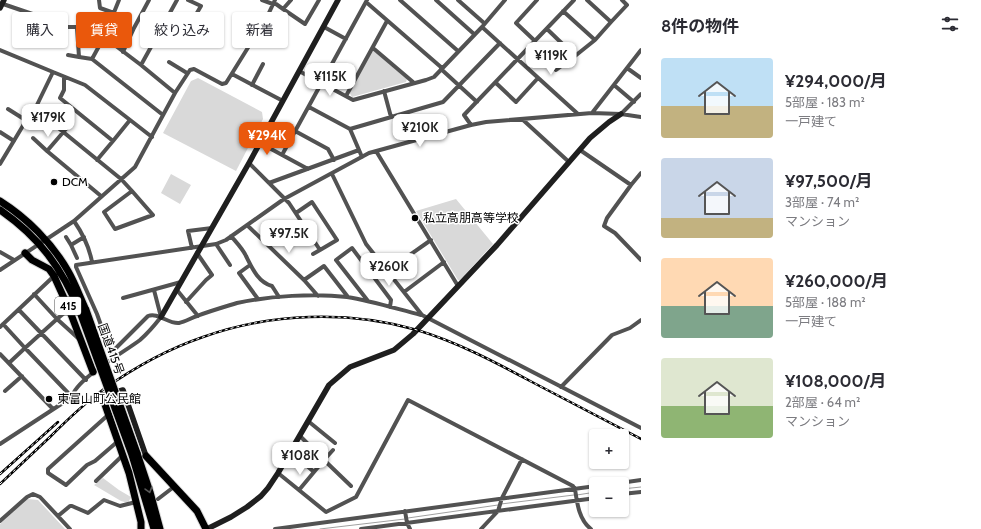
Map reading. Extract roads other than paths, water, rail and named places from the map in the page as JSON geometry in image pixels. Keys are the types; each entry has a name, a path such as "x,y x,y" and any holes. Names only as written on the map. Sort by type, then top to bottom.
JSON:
{"highway":[{"name":"国道415号","path":"0,201 19,214 68,271 134,454 150,492 160,529"},
{"name":"国道415号","path":"0,210 42,241"},
{"name":"国道415号","path":"26,252 32,260 48,269 54,276 74,322 93,372"},
{"path":"102,396 129,473 141,522 141,529"},
{"name":"国道415号","path":"134,454 154,529"},
{"path":"146,456 197,511 207,529"}],"street":[{"path":"99,0 100,8 111,12"},
{"path":"114,12 119,0"},
{"path":"123,52 148,0"},
{"path":"170,12 177,0"},
{"path":"188,0 201,6 197,12"},
{"path":"262,0 274,2 305,24 319,0"},
{"path":"283,8 290,0"},
{"path":"0,444 72,397 73,392 93,372 113,359 152,329 177,290 260,143 338,0"},
{"path":"400,0 458,51"},
{"path":"436,0 474,34"},
{"path":"458,0 500,43 578,114"},
{"path":"535,41 516,23 537,0"},
{"path":"471,124 464,115 574,0"},
{"path":"587,0 611,22"},
{"path":"530,47 556,70 595,40 627,5 622,0"},
{"path":"282,155 367,1 477,102"},
{"path":"299,70 353,100 434,77 483,25 502,1"},
{"path":"0,270 74,221 136,165 175,93 190,70 194,69 222,84 226,83 267,17 274,2"},
{"path":"2,4 56,22 65,27 76,28"},
{"path":"563,11 595,40"},
{"path":"346,96 388,21"},
{"path":"324,27 346,39"},
{"path":"547,29 575,56"},
{"path":"350,129 443,102 500,43"},
{"path":"78,48 79,57"},
{"path":"92,60 98,48"},
{"path":"118,48 175,93"},
{"path":"141,65 150,48"},
{"path":"373,48 413,82"},
{"path":"0,50 85,85 152,137"},
{"path":"592,114 641,50"},
{"path":"68,55 92,60 163,115"},
{"path":"169,62 187,73"},
{"path":"252,85 263,64"},
{"path":"627,68 641,78"},
{"path":"1,162 35,109 53,72"},
{"path":"232,74 282,101"},
{"path":"64,77 64,90 60,98 112,141"},
{"path":"496,83 516,102 538,78"},
{"path":"614,85 634,102"},
{"path":"384,91 391,117"},
{"path":"207,529 231,517 261,496 291,452 329,385 350,367 394,350 413,334 424,317 458,286 497,245 598,130 621,114 641,94"},
{"path":"309,107 350,129 362,157"},
{"path":"8,109 27,121"},
{"path":"35,109 121,179 132,191 153,215 115,229 104,212 132,191"},
{"path":"113,359 97,314 76,265 216,244 226,240 284,199 362,157 376,151 471,124 578,114 621,114 641,117"},
{"path":"522,119 569,162"},
{"path":"97,160 130,120"},
{"path":"47,151 72,122"},
{"path":"295,131 328,149 334,160"},
{"path":"0,132 14,141"},
{"path":"32,138 101,196"},
{"path":"260,143 308,169"},
{"path":"269,184 360,150"},
{"path":"580,150 631,185"},
{"path":"376,151 458,286"},
{"path":"248,164 290,204 320,250"},
{"path":"641,173 607,218 604,226 615,233 641,260"},
{"path":"332,174 366,244 424,317"},
{"path":"296,213 312,202 337,240 313,254"},
{"path":"74,221 89,248 92,262"},
{"path":"247,225 304,280 318,296"},
{"path":"192,248 188,231 212,228"},
{"path":"231,236 264,284 272,286 279,297"},
{"path":"66,237 77,258"},
{"path":"71,245 84,237"},
{"path":"387,271 431,240"},
{"path":"216,244 230,265"},
{"path":"368,301 336,260 352,248 392,300 390,307"},
{"path":"0,252 14,260"},
{"path":"186,302 206,280 212,276 197,253"},
{"path":"404,292 444,262"},
{"path":"250,264 239,273 258,299"},
{"path":"304,280 324,266 348,297"},
{"path":"54,276 2,325 72,397"},
{"path":"123,298 181,282"},
{"path":"154,290 161,317"},
{"path":"177,290 198,316"},
{"path":"34,294 57,319 81,340"},
{"path":"111,353 148,316 151,315 179,323 227,306 258,299 318,296 348,297 368,301 424,317 641,428"},
{"path":"19,310 86,380"},
{"path":"9,363 69,310"},
{"path":"74,322 97,314"},
{"path":"561,387 612,336 630,328 641,320"},
{"path":"0,354 53,409"},
{"path":"5,391 22,376"},
{"path":"102,396 123,390 146,456"},
{"path":"326,512 356,497 408,400 573,486 585,527 591,529"},
{"path":"108,415 48,469 48,473 66,485 87,465 95,461 117,442"},
{"path":"308,421 335,443"},
{"path":"300,436 351,486"},
{"path":"299,490 333,450"},
{"path":"291,452 314,472"},
{"path":"96,481 122,456"},
{"path":"481,529 498,511 502,498 522,459"},
{"path":"278,473 326,512 332,521"},
{"path":"629,482 641,480"},
{"path":"158,499 175,486"},
{"path":"275,529 589,487"},
{"path":"629,493 641,492"},
{"path":"0,521 26,497 33,494 40,497 70,529"},
{"path":"362,529 589,499"},
{"path":"58,516 70,506 88,513 104,500 120,506 136,502"},
{"path":"405,511 407,524 410,529"}],"waterway":[{"path":"629,488 641,487"},
{"path":"577,495 589,493"},
{"path":"501,504 574,495"},
{"path":"408,518 498,505"},
{"path":"320,529 405,519"}],"railway":[{"path":"0,484 90,400 116,381 152,359 177,347 229,329 255,323 309,317 364,319 417,330 432,335 461,346 490,360 641,439"},
{"path":"0,474 58,422"}],"place":[{"name":"DCM","path":"54,182"},
{"name":"私立高朋高等学校","path":"415,218"},
{"name":"東富山町公民館","path":"49,399"}]}
